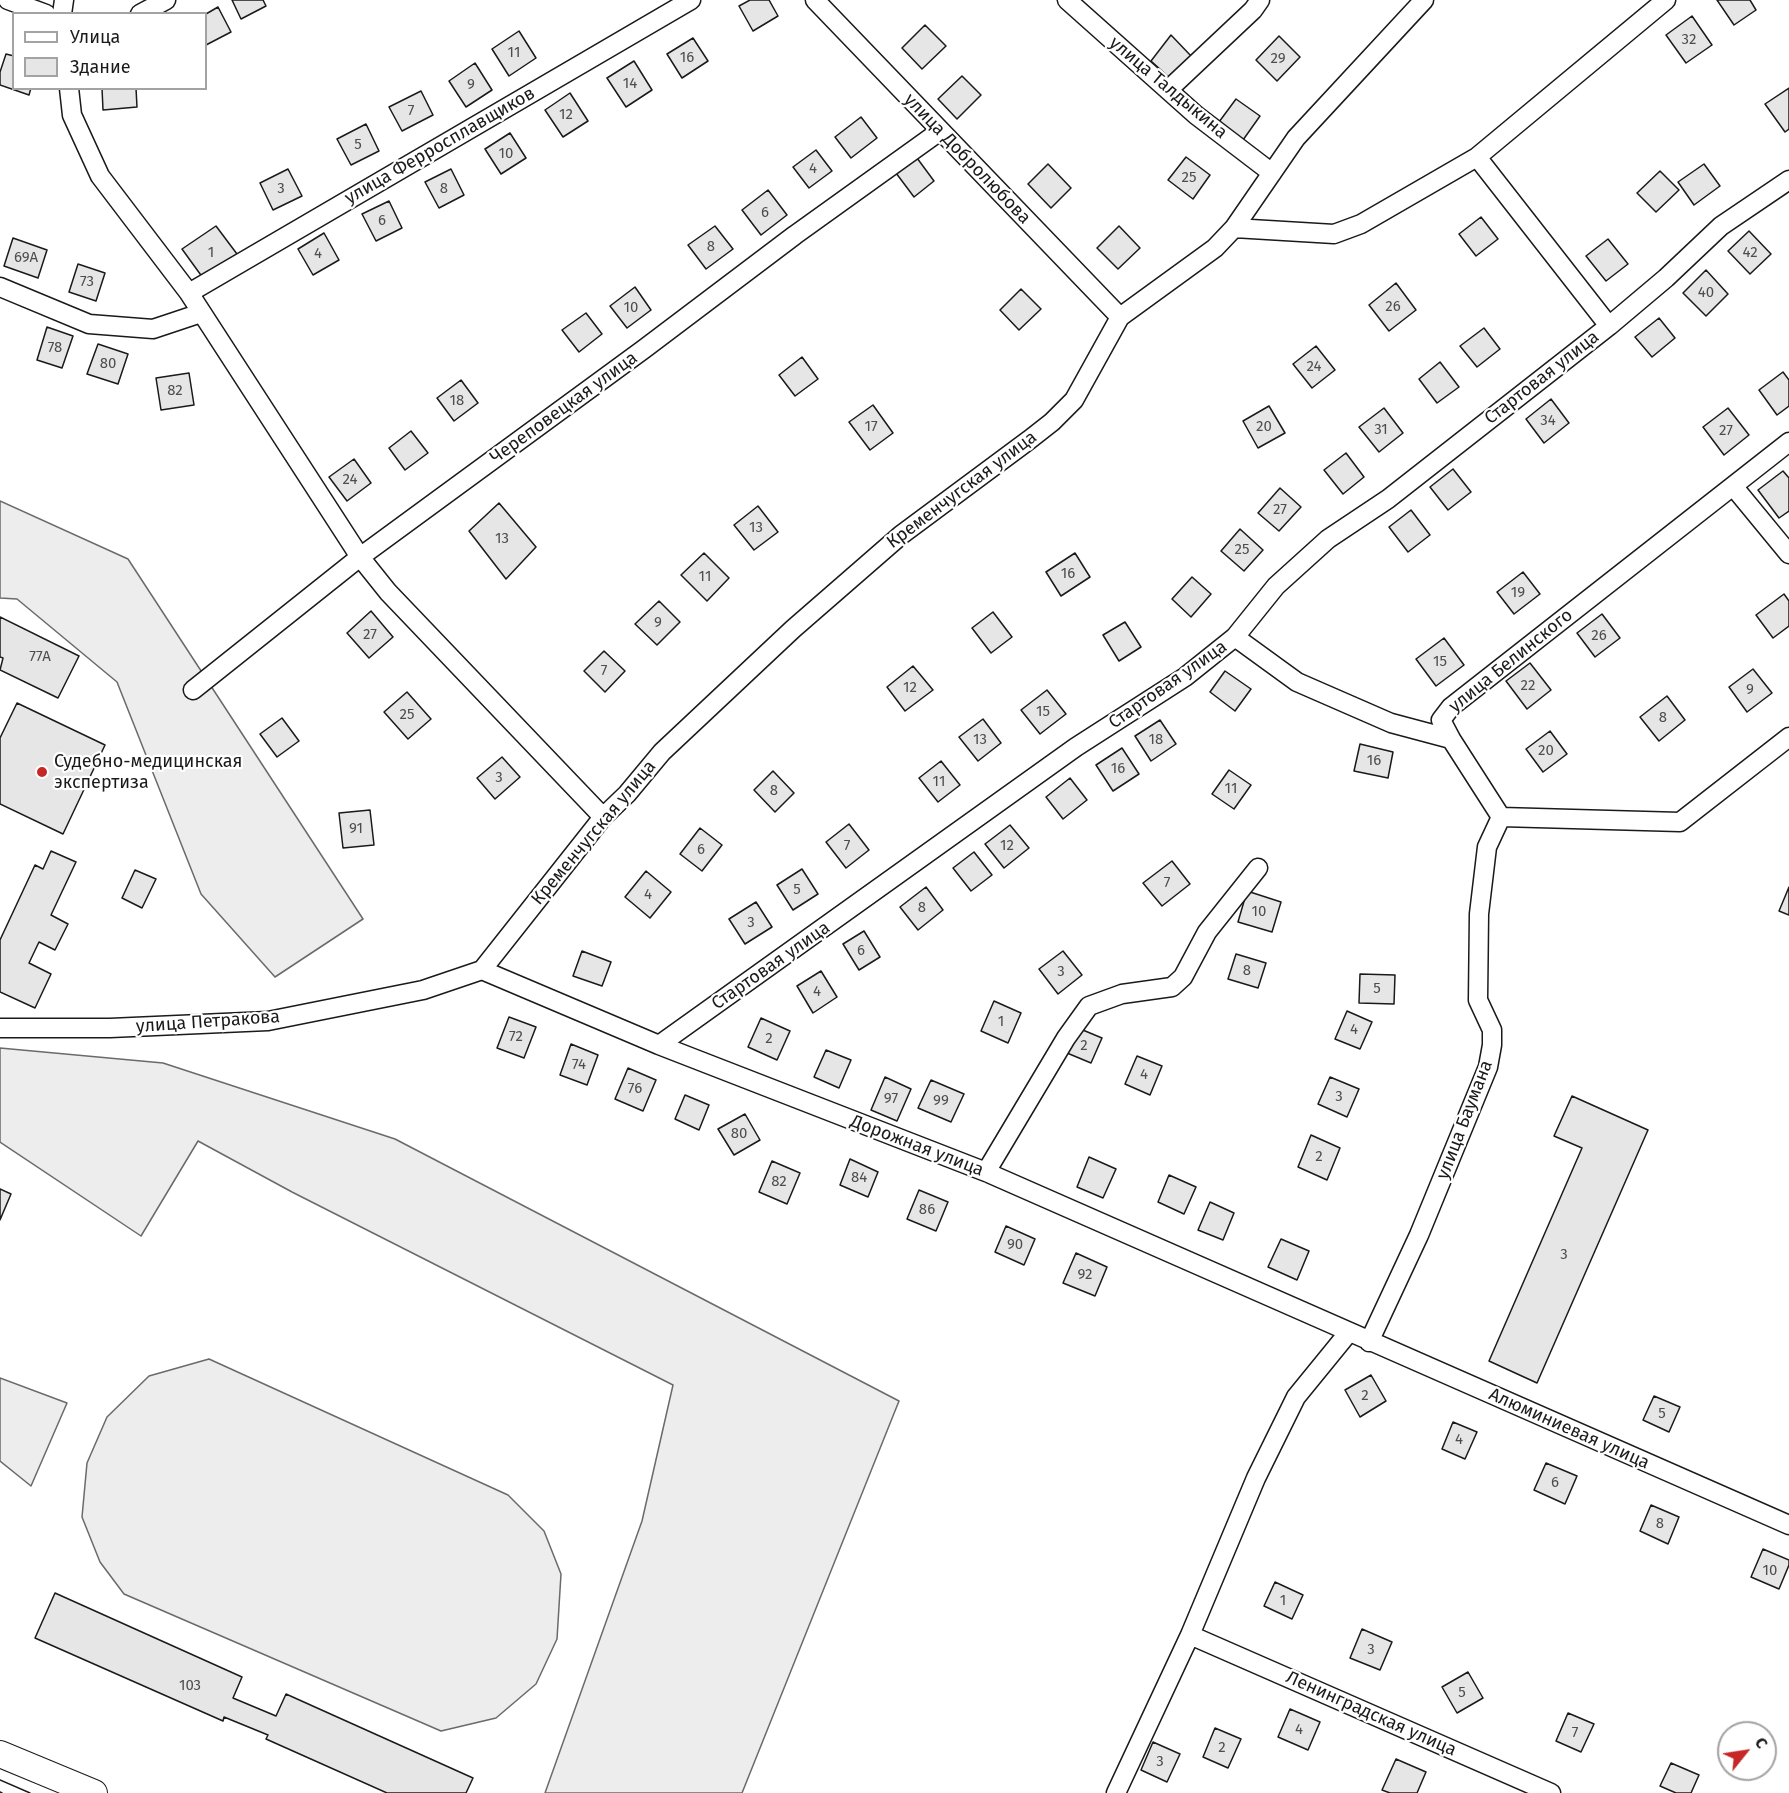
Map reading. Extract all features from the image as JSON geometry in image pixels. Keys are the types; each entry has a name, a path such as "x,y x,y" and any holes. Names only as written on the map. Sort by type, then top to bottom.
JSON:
{"main road":[{"path":"0,1754 94,1793"}],"street":[{"path":"8,0 41,12"},
{"path":"144,12 166,0"},
{"name":"улица Ферросплавщиков","path":"189,293 691,0"},
{"name":"улица Добролюбова","path":"815,0 1120,317"},
{"name":"улица Талдыкина","path":"1067,0 1196,115 1272,173"},
{"path":"1168,90 1260,0"},
{"name":"Кременчугская улица","path":"482,970 603,817 627,794 662,752 811,614 902,535 1052,422 1074,400 1120,317 1215,248 1234,228 1296,138 1424,0"},
{"path":"1234,228 1334,234 1361,224 1477,157 1666,0"},
{"path":"69,90 72,115 100,176 189,293 360,557 388,592 603,817"},
{"name":"Череповецкая улица","path":"193,690 360,557 795,235 940,131"},
{"path":"1477,157 1609,326"},
{"name":"Стартовая улица","path":"659,1045 1077,747 1185,677 1235,638 1276,586 1328,539 1388,499 1609,326 1666,278 1721,226 1789,180"},
{"path":"0,287 89,324 153,328 201,313"},
{"name":"улица Белинского","path":"1451,739 1441,720 1451,707 1789,442"},
{"path":"1733,486 1789,554"},
{"name":"улица Белинского","path":"1235,638 1297,682 1391,723 1451,739"},
{"path":"1451,739 1501,817 1680,822 1789,737"},
{"name":"улица Баумана","path":"1369,1342 1419,1235 1488,1067 1492,1030 1478,1000 1479,915 1487,847 1501,817"},
{"path":"986,1172 1066,1038 1089,1006 1122,994 1172,987 1187,970 1207,933 1258,868"},
{"name":"Дорожная улица","path":"482,970 659,1045 986,1172 1348,1332"},
{"name":"улица Петракова","path":"0,1028 110,1028 268,1021 423,990 482,970"},
{"path":"1116,1793 1190,1635 1256,1478 1296,1397 1348,1332"},
{"name":"Алюминиевая улица","path":"1348,1332 1789,1525"},
{"name":"Ленинградская улица","path":"1190,1635 1551,1793"}],"shaded area":[{"path":"0,501 128,559 363,919 275,977 201,894 117,682 17,599 0,598"},
{"path":"0,1048 163,1063 395,1139 899,1401 742,1793 545,1793 642,1521 673,1385 292,1192 198,1141 141,1236 0,1142"},
{"path":"209,1359 508,1495 544,1531 561,1574 557,1639 536,1684 496,1718 441,1731 124,1594 100,1562 82,1517 87,1463 107,1417 149,1376"},
{"path":"0,1378 67,1403 31,1486 0,1461"}],"building":[{"path":"232,0 263,0 266,6 241,19"},
{"path":"750,0 769,0 778,16 753,31 739,6"},
{"path":"1717,0 1750,0 1756,10 1734,25"},
{"path":"218,7 231,32 207,44 207,13"},
{"path":"1692,16 1712,45 1686,63 1666,35"},
{"path":"925,25 946,46 922,69 902,48"},
{"path":"519,31 536,58 509,76 492,49"},
{"path":"1171,35 1192,57 1173,81 1151,61"},
{"path":"1279,36 1300,57 1277,81 1256,60"},
{"path":"693,38 708,61 682,78 667,54"},
{"path":"6,54 12,56 12,89 0,85 0,72"},
{"path":"634,61 652,90 626,107 607,78"},
{"path":"475,63 492,90 466,107 449,81"},
{"path":"962,76 981,95 957,119 938,99"},
{"path":"1789,88 1789,129 1785,132 1765,104"},
{"path":"14,90 30,90 29,95"},
{"path":"102,90 136,90 137,107 103,110"},
{"path":"421,91 433,115 402,131 389,107"},
{"path":"570,93 588,121 563,137 545,110"},
{"path":"1236,99 1260,116 1243,140 1219,122"},
{"path":"861,117 877,138 851,158 835,137"},
{"path":"366,124 379,151 351,165 337,139"},
{"path":"510,133 526,158 501,174 485,149"},
{"path":"816,150 832,171 809,188 793,167"},
{"path":"1186,157 1210,175 1193,199 1168,180"},
{"path":"917,158 934,181 914,197 896,173"},
{"path":"1048,164 1071,188 1051,208 1028,184"},
{"path":"1704,164 1720,186 1694,205 1678,182"},
{"path":"288,169 302,196 273,210 260,183"},
{"path":"451,169 464,195 439,208 425,182"},
{"path":"1660,171 1679,190 1656,212 1637,193"},
{"path":"768,190 787,215 761,235 742,210"},
{"path":"389,201 402,228 376,241 362,214"},
{"path":"1481,217 1498,239 1476,256 1459,234"},
{"path":"216,226 240,258 203,278 182,249"},
{"path":"715,226 733,249 706,269 688,245"},
{"path":"1119,226 1140,248 1118,269 1097,248"},
{"path":"1749,231 1771,254 1750,274 1728,251"},
{"path":"324,233 339,260 313,275 298,249"},
{"path":"13,238 47,250 38,278 4,266"},
{"path":"1608,239 1628,264 1606,281 1586,256"},
{"path":"78,264 105,273 96,301 69,292"},
{"path":"1706,270 1728,294 1706,316 1683,293"},
{"path":"1396,283 1416,310 1389,331 1369,305"},
{"path":"635,287 651,310 627,328 610,306"},
{"path":"1021,289 1041,309 1019,330 1000,310"},
{"path":"586,313 602,334 579,352 562,330"},
{"path":"1659,318 1675,338 1652,357 1635,337"},
{"path":"47,327 73,336 62,368 37,360"},
{"path":"1484,328 1500,349 1477,367 1460,346"},
{"path":"98,344 128,354 118,384 87,374"},
{"path":"1316,346 1335,370 1312,388 1293,364"},
{"path":"802,357 818,379 795,396 779,375"},
{"path":"1440,362 1459,387 1437,403 1419,379"},
{"path":"1783,372 1789,380 1789,406 1777,415 1759,390"},
{"path":"189,373 194,405 161,410 156,378"},
{"path":"461,380 478,403 454,421 437,398"},
{"path":"1551,399 1569,423 1544,443 1526,419"},
{"path":"873,405 893,433 870,450 849,422"},
{"path":"1269,406 1285,433 1258,448 1243,421"},
{"path":"1384,408 1403,433 1379,452 1359,427"},
{"path":"1728,408 1749,435 1724,455 1703,427"},
{"path":"411,431 428,453 405,470 389,448"},
{"path":"1346,453 1364,477 1343,494 1324,470"},
{"path":"354,459 371,483 347,501 329,477"},
{"path":"1453,469 1471,492 1448,510 1430,487"},
{"path":"1783,471 1789,478 1789,511 1779,518 1758,490"},
{"path":"1280,488 1301,507 1279,531 1258,513"},
{"path":"499,503 536,547 506,579 469,531"},
{"path":"758,506 778,532 754,550 734,525"},
{"path":"1411,510 1430,535 1408,552 1389,527"},
{"path":"1240,529 1263,550 1244,571 1221,551"},
{"path":"704,553 729,578 707,601 681,575"},
{"path":"1075,553 1090,577 1061,596 1046,572"},
{"path":"1523,572 1540,594 1514,614 1497,592"},
{"path":"1192,577 1211,594 1191,617 1172,599"},
{"path":"1784,594 1789,601 1789,626 1773,638 1756,615"},
{"path":"659,601 680,622 657,645 635,624"},
{"path":"371,611 393,637 369,658 347,633"},
{"path":"993,612 1012,637 991,653 972,628"},
{"path":"1602,614 1620,638 1595,657 1577,633"},
{"path":"0,617 79,656 58,698 0,670 3,658 0,657"},
{"path":"1125,622 1141,647 1119,661 1103,635"},
{"path":"1444,638 1464,665 1436,686 1416,659"},
{"path":"604,651 625,671 605,692 584,671"},
{"path":"1530,663 1551,690 1527,709 1506,681"},
{"path":"913,666 933,690 905,711 887,687"},
{"path":"1753,669 1772,693 1747,712 1729,687"},
{"path":"1225,671 1251,689 1235,711 1210,692"},
{"path":"1047,690 1066,714 1040,734 1021,710"},
{"path":"407,692 431,719 408,739 384,712"},
{"path":"1667,696 1685,720 1659,741 1640,717"},
{"path":"17,703 105,745 63,834 0,804 0,738"},
{"path":"282,718 299,741 277,757 260,734"},
{"path":"983,719 1001,743 978,761 959,737"},
{"path":"1160,720 1176,744 1151,761 1135,736"},
{"path":"1550,731 1567,754 1543,772 1526,749"},
{"path":"1360,744 1393,752 1388,778 1354,771"},
{"path":"1122,748 1139,774 1113,791 1096,765"},
{"path":"502,757 520,777 495,799 477,778"},
{"path":"941,761 960,785 938,802 919,778"},
{"path":"1229,770 1251,785 1234,809 1212,794"},
{"path":"773,771 794,793 775,812 754,790"},
{"path":"1070,778 1087,800 1063,819 1046,797"},
{"path":"370,810 374,845 343,848 339,813"},
{"path":"849,824 869,850 846,868 826,842"},
{"path":"1010,825 1029,848 1004,868 985,844"},
{"path":"700,828 722,845 702,871 680,854"},
{"path":"51,851 76,862 51,915 68,924 55,950 39,942 29,963 51,974 35,1008 0,992 0,940 35,865 43,869"},
{"path":"974,852 992,875 971,891 953,868"},
{"path":"1172,861 1190,884 1162,906 1143,883"},
{"path":"802,869 818,894 793,910 777,885"},
{"path":"135,870 156,879 142,908 122,898"},
{"path":"646,871 671,892 650,918 625,897"},
{"path":"926,887 943,910 918,930 900,907"},
{"path":"1789,887 1789,915 1779,911"},
{"path":"1247,891 1281,902 1272,932 1238,922"},
{"path":"756,902 772,927 745,944 729,919"},
{"path":"864,931 880,957 859,970 843,944"},
{"path":"582,951 611,962 602,986 573,976"},
{"path":"1063,951 1082,975 1058,994 1039,969"},
{"path":"1236,954 1266,963 1258,988 1228,979"},
{"path":"821,971 837,997 813,1013 797,986"},
{"path":"1360,974 1395,975 1394,1004 1359,1003"},
{"path":"994,1001 1021,1013 1008,1043 981,1031"},
{"path":"1347,1011 1372,1022 1360,1049 1335,1039"},
{"path":"509,1017 536,1027 524,1058 497,1048"},
{"path":"761,1018 790,1031 777,1060 748,1047"},
{"path":"1078,1028 1102,1038 1091,1063 1067,1053"},
{"path":"571,1044 598,1055 587,1085 560,1075"},
{"path":"826,1050 851,1060 839,1088 814,1077"},
{"path":"1137,1056 1162,1066 1150,1095 1125,1084"},
{"path":"628,1068 656,1080 643,1111 615,1099"},
{"path":"885,1077 911,1089 897,1121 871,1110"},
{"path":"1330,1077 1359,1089 1347,1117 1318,1104"},
{"path":"931,1080 964,1094 951,1122 918,1108"},
{"path":"685,1095 709,1105 699,1130 675,1119"},
{"path":"1572,1096 1648,1130 1537,1383 1489,1361 1582,1148 1554,1136"},
{"path":"745,1114 760,1140 734,1155 718,1129"},
{"path":"1311,1135 1340,1148 1327,1180 1298,1167"},
{"path":"1089,1157 1116,1169 1103,1198 1077,1187"},
{"path":"850,1159 878,1172 868,1197 840,1185"},
{"path":"772,1161 800,1173 787,1204 759,1192"},
{"path":"1169,1175 1196,1187 1184,1214 1158,1202"},
{"path":"0,1189 11,1194 0,1220"},
{"path":"919,1190 948,1202 936,1231 907,1219"},
{"path":"1210,1202 1234,1213 1223,1240 1198,1230"},
{"path":"1006,1226 1035,1239 1024,1265 995,1252"},
{"path":"1281,1239 1309,1251 1297,1280 1268,1267"},
{"path":"1076,1253 1107,1267 1095,1296 1063,1283"},
{"path":"1371,1375 1386,1401 1360,1417 1345,1390"},
{"path":"1654,1396 1680,1407 1669,1432 1643,1420"},
{"path":"1453,1422 1477,1432 1465,1459 1442,1449"},
{"path":"1546,1463 1577,1476 1565,1504 1534,1490"},
{"path":"1651,1505 1679,1517 1668,1544 1640,1531"},
{"path":"1763,1549 1789,1560 1779,1589 1751,1577"},
{"path":"1275,1582 1303,1595 1292,1619 1264,1606"},
{"path":"55,1593 242,1677 233,1698 276,1716 286,1694 473,1778 466,1793 387,1793 266,1739 268,1735 224,1717 223,1721 35,1638"},
{"path":"1362,1629 1392,1642 1380,1670 1350,1658"},
{"path":"1468,1672 1483,1698 1457,1713 1442,1687"},
{"path":"1290,1709 1320,1722 1308,1750 1278,1737"},
{"path":"1568,1713 1594,1724 1581,1752 1556,1741"},
{"path":"1215,1728 1241,1739 1228,1768 1203,1757"},
{"path":"1153,1742 1180,1754 1167,1782 1141,1770"},
{"path":"1396,1759 1426,1772 1417,1793 1390,1793 1382,1790"},
{"path":"1671,1763 1699,1775 1691,1793 1676,1793 1660,1786"}],"tram line":[{"path":"0,1780 30,1793"}],"place":[{"name":"Судебно-медицинская экспертиза","path":"42,772"}]}
